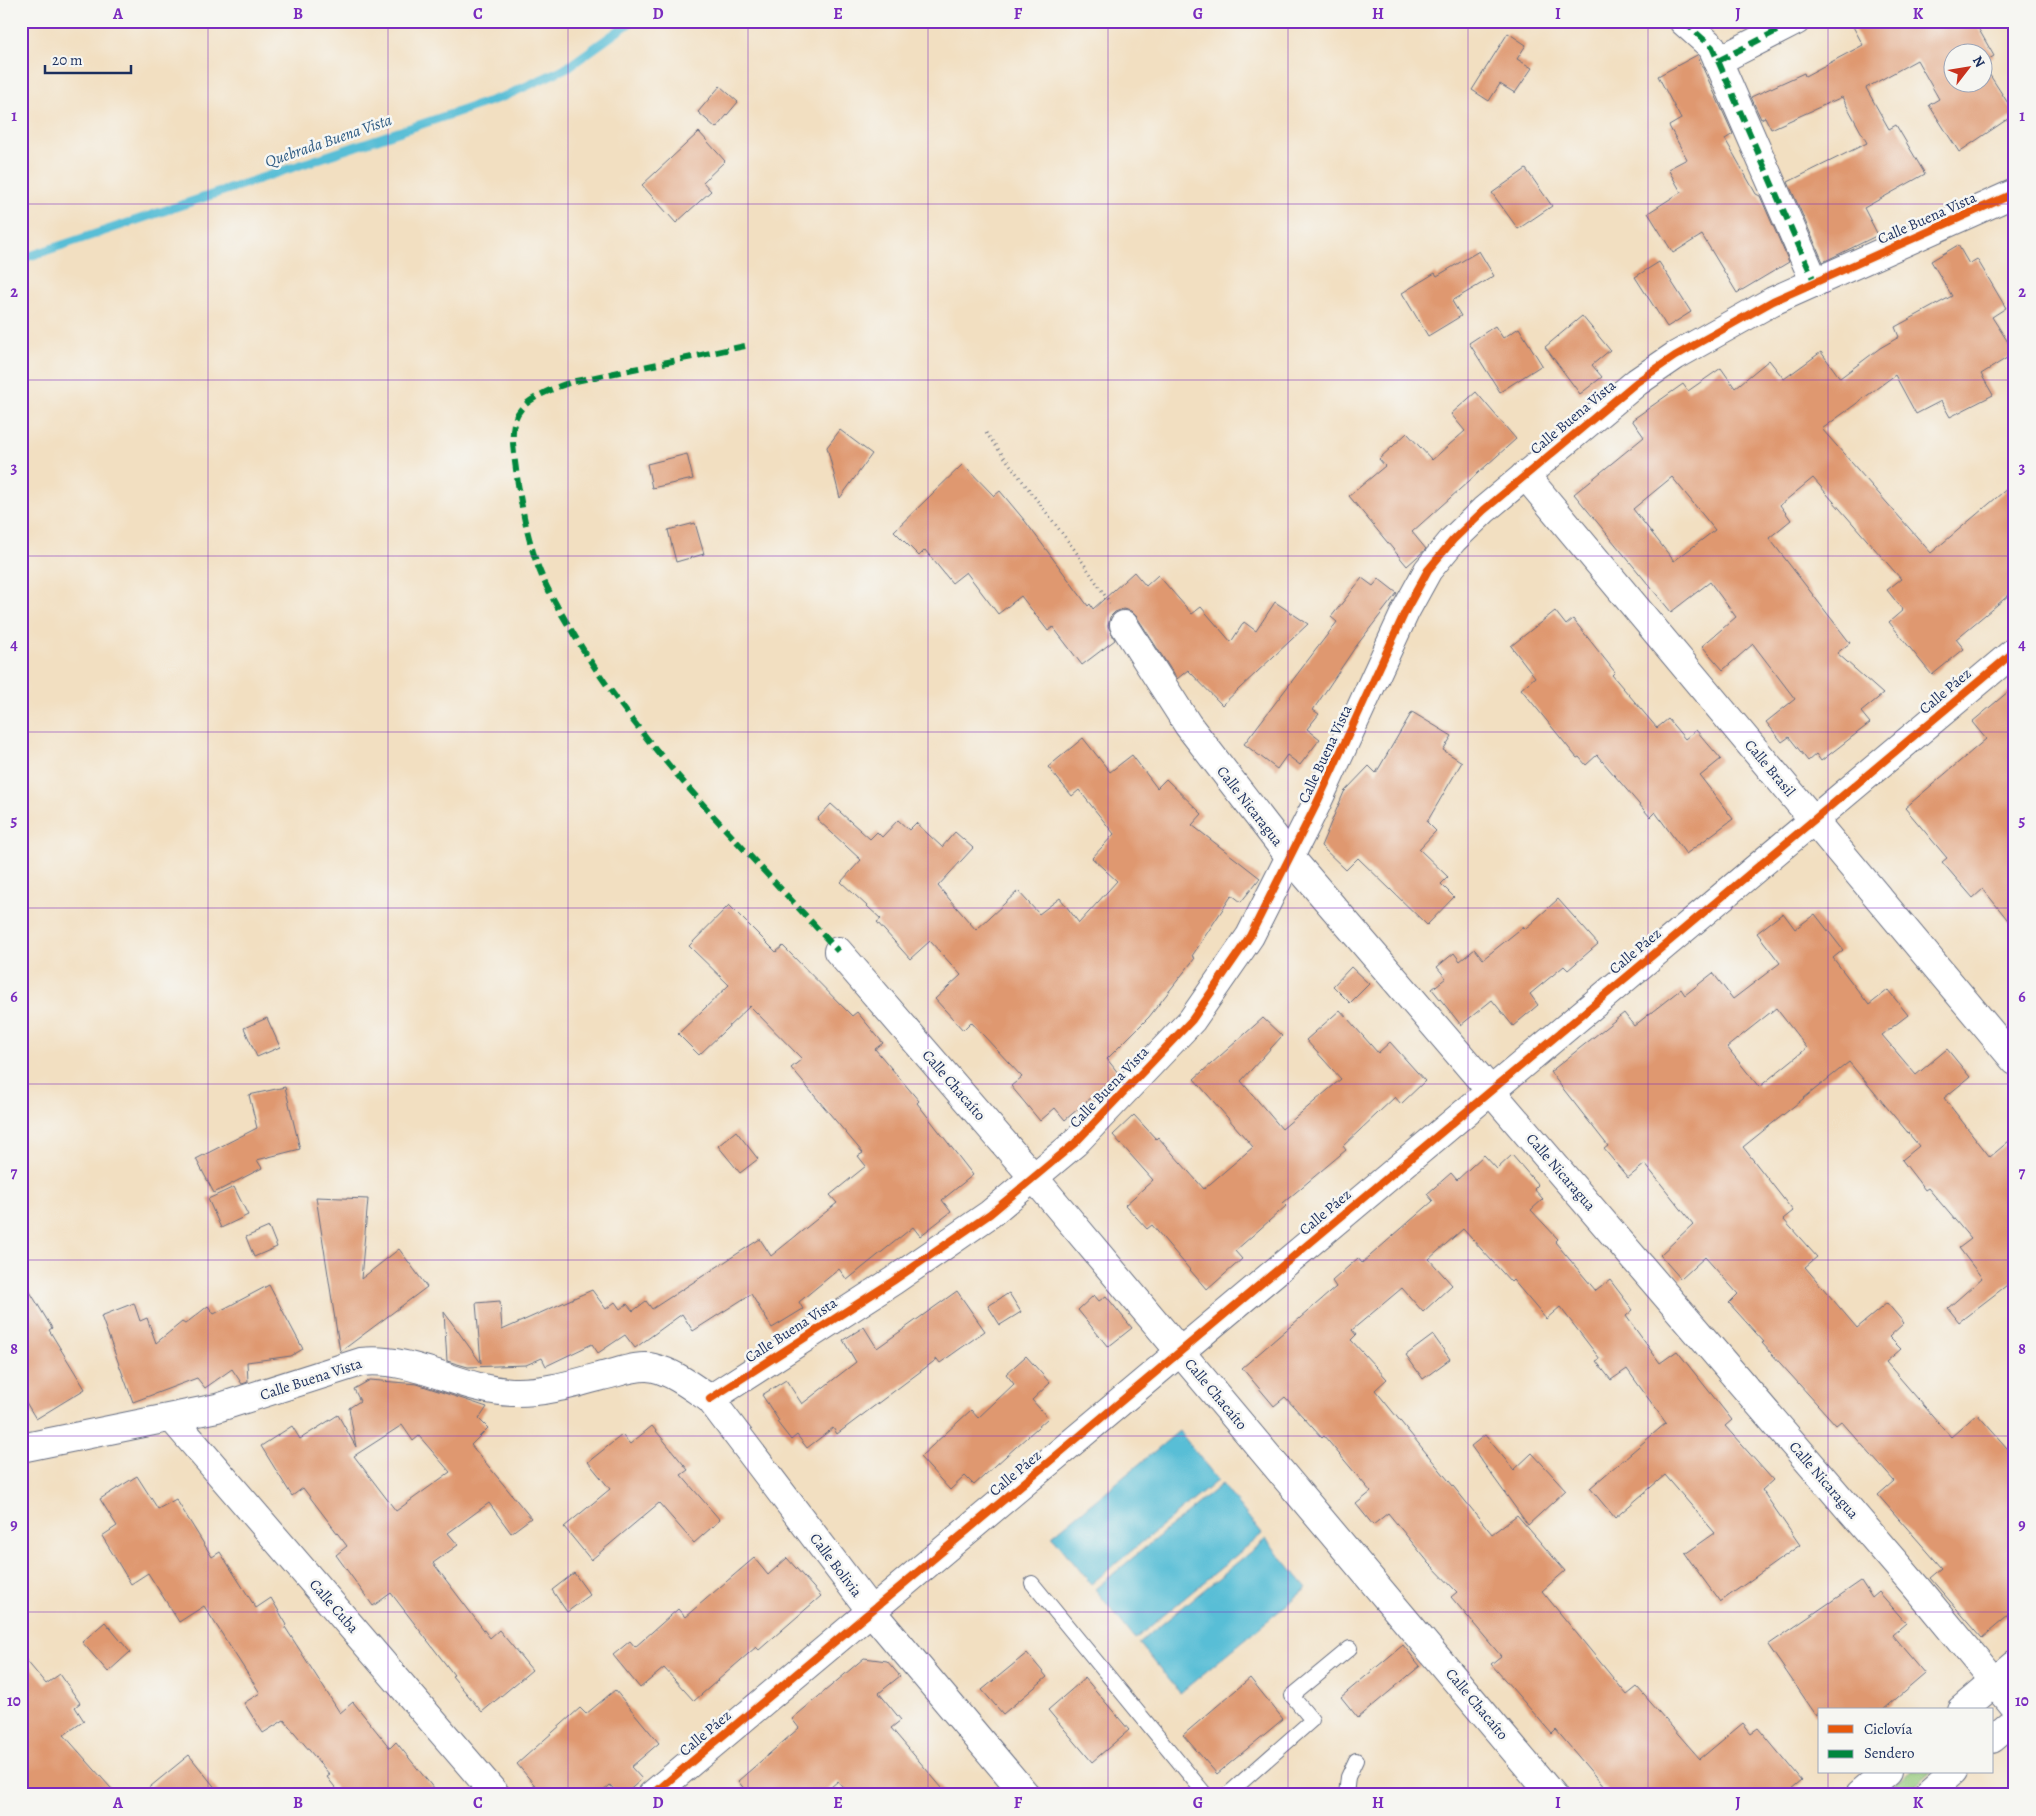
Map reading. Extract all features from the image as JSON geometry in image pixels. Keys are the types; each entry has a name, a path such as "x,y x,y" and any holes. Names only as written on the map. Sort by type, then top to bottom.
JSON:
{"street":[{"path":"1683,21 1712,47 1815,283"},
{"path":"1718,61 1796,21"},
{"name":"Calle Buena Vista","path":"21,1448 217,1408 361,1362 378,1360 399,1362 484,1389 513,1392 545,1390 618,1372 652,1367 674,1375 710,1399 893,1281 990,1214 1075,1143 1192,1020 1250,936 1290,857 1406,610 1428,570 1453,540 1525,475 1637,382 1675,356 1773,302 2015,193"},
{"name":"Calle Brasil","path":"1525,475 2015,1061"},
{"name":"Calle Nicaragua","path":"1124,624 1188,725 1290,857 1916,1587 2015,1707"},
{"name":"Calle Páez","path":"652,1795 2015,650"},
{"name":"Calle Chacaíto","path":"838,951 1034,1179 1552,1795"},
{"name":"Calle Bolivia","path":"710,1399 871,1611 1026,1795"},
{"name":"Calle Cuba","path":"172,1418 496,1795"},
{"path":"1963,1708 2015,1664"},
{"path":"1994,1737 2015,1720"},
{"path":"1860,1795 1885,1774"},
{"path":"1927,1795 1952,1774"}],"lane":[{"path":"1032,1583 1206,1795"},
{"path":"1227,1795 1312,1720 1292,1696 1350,1648"},
{"path":"1346,1795 1348,1777 1356,1760"}],"path":[{"path":"986,433 1074,549 1124,624"}],"green space":[{"path":"1908,1774 1929,1774 1904,1795 1884,1795"}],"water":[{"path":"1179,1431 1218,1480 1091,1584 1052,1536"},
{"path":"1222,1484 1262,1534 1135,1639 1095,1589"},
{"path":"1266,1539 1307,1588 1180,1693 1139,1643"}],"building":[{"path":"1850,21 1974,21 1986,42 1944,42 1944,92 1994,92 1994,81 2015,114 1959,152 1929,105 1939,99 1917,60 1866,88 1889,129 1896,125 1925,174 1864,208 1878,235 1823,262 1788,182 1867,143 1842,97 1771,129 1765,117 1761,119 1751,97 1804,73 1805,76 1863,45"},
{"path":"1508,33 1526,45 1517,59 1532,68 1515,93 1500,84 1489,101 1472,90"},
{"path":"1697,55 1733,134 1725,139 1756,194 1760,196 1789,262 1737,293 1702,235 1673,253 1648,213 1681,192 1668,169 1687,159 1669,126 1681,119 1658,76"},
{"path":"720,86 738,102 716,128 698,112"},
{"path":"699,132 725,161 703,182 711,191 676,223 642,185"},
{"path":"1526,169 1552,206 1518,229 1492,193"},
{"path":"1958,245 1969,264 1977,259 2006,308 1992,317 2015,353 1981,374 1993,395 1950,417 1941,401 1916,414 1895,375 1822,429 1931,553 2015,482 2015,590 1956,639 1964,649 1932,675 1889,622 1903,610 1887,590 1901,579 1813,478 1780,505 1791,520 1769,538 1850,643 1837,653 1883,694 1861,712 1870,723 1821,761 1816,754 1808,761 1789,737 1782,742 1766,722 1795,699 1753,644 1723,670 1702,646 1736,617 1710,582 1671,612 1574,494 1644,437 1632,420 1683,384 1688,391 1721,368 1735,388 1769,360 1784,379 1821,352 1840,378 1880,348 1899,337 1895,327 1952,296 1931,261","holes":["1672,477 1715,530 1674,561 1633,509"]},
{"path":"1479,251 1494,276 1452,301 1461,316 1428,336 1402,293 1435,273 1437,276"},
{"path":"1659,262 1691,312 1667,327 1635,277"},
{"path":"1582,316 1610,350 1592,365 1602,377 1580,394 1545,347"},
{"path":"1495,326 1503,338 1519,328 1542,365 1500,392 1469,343"},
{"path":"1476,392 1516,439 1412,532 1426,549 1407,566 1349,496 1385,466 1379,459 1407,433 1432,460 1465,431 1451,414"},
{"path":"840,430 872,454 840,498 827,447"},
{"path":"687,454 693,479 652,488 647,464"},
{"path":"963,464 994,496 1000,491 1025,521 1088,606 1090,604 1093,609 1134,572 1146,586 1158,575 1192,614 1201,607 1231,642 1244,622 1256,631 1275,602 1308,624 1222,705 1188,670 1177,679 1137,617 1131,611 1123,609 1115,612 1110,617 1108,626 1115,640 1082,665 1053,627 1048,631 1021,596 998,614 966,572 952,583 925,550 919,556 894,531"},
{"path":"695,523 704,554 676,562 668,530"},
{"path":"1362,578 1373,586 1379,579 1397,593 1354,649 1313,710 1319,714 1307,729 1320,739 1300,765 1287,755 1277,769 1244,744 1337,622 1331,617"},
{"path":"1555,611 1566,625 1573,619 1615,672 1612,675 1657,728 1668,719 1685,739 1696,730 1721,759 1700,776 1733,819 1686,854 1655,812 1650,817 1597,755 1586,765 1579,757 1577,758 1521,689 1535,677 1511,646"},
{"path":"2015,686 2015,929 1983,889 1973,898 1942,862 1947,858 1905,808 1986,739 1972,722"},
{"path":"1412,712 1452,736 1443,750 1462,762 1427,822 1436,831 1419,849 1448,877 1441,884 1454,897 1427,925 1358,858 1346,870 1321,846 1344,792 1369,766 1376,773"},
{"path":"1083,738 1110,772 1132,755 1157,788 1166,779 1202,814 1192,825 1260,878 1241,902 1232,895 1192,956 1195,958 1149,1017 1107,1059 1119,1074 1065,1120 1055,1108 1040,1121 1011,1086 1022,1077 971,1022 963,1030 935,999 961,975 930,941 910,959 877,922 881,919 841,882 861,860 817,819 831,804 870,839 877,832 882,837 898,820 909,830 916,823 942,847 955,832 973,848 938,886 976,930 1018,891 1039,914 1060,898 1079,923 1117,881 1092,858 1114,834 1079,790 1072,796 1048,767"},
{"path":"1558,899 1598,944 1568,970 1564,966 1530,994 1538,1005 1513,1026 1492,1000 1461,1025 1432,989 1446,978 1437,967 1454,953 1460,961 1475,949 1483,959 1523,927 1525,929"},
{"path":"729,905 776,952 783,946 852,1016 857,1012 883,1043 875,1049 919,1101 917,1103 973,1175 942,1200 951,1212 920,1236 913,1227 847,1280 839,1269 799,1302 803,1309 772,1328 751,1294 693,1331 682,1314 635,1348 625,1335 598,1353 592,1344 546,1366 542,1358 526,1365 468,1367 447,1361 444,1312 481,1363 476,1303 500,1301 502,1330 592,1290 606,1309 615,1302 620,1309 627,1304 633,1311 646,1301 652,1309 760,1239 771,1256 837,1203 830,1195 866,1166 858,1156 863,1153 791,1068 802,1059 750,1006 699,1055 678,1034 729,985 689,946"},
{"path":"1783,913 1795,929 1815,914 1843,950 1833,958 1869,1005 1888,990 1908,1015 1882,1035 1916,1075 1947,1049 1970,1077 1944,1098 1990,1157 2015,1136 2015,1279 1959,1322 1948,1308 1982,1278 1959,1248 1971,1239 1928,1188 1925,1190 1902,1160 1919,1146 1849,1062 1743,1147 1793,1211 1783,1219 1817,1257 1805,1267 1857,1328 1887,1303 1904,1323 1889,1337 1901,1349 1886,1362 1951,1437 1977,1414 2015,1457 2015,1610 1982,1638 1930,1578 1942,1568 1878,1495 1894,1481 1841,1421 1836,1425 1762,1343 1764,1342 1729,1303 1738,1294 1705,1257 1681,1279 1660,1255 1693,1224 1645,1164 1628,1178 1604,1149 1608,1146 1550,1072 1624,1013 1634,1026 1681,989 1685,995 1713,973 1733,999 1780,963 1757,933","holes":["1776,1008 1807,1048 1759,1087 1727,1047"]},
{"path":"1351,967 1369,984 1350,1003 1333,986"},
{"path":"1340,1010 1378,1053 1390,1042 1425,1081 1401,1104 1395,1097 1343,1146 1346,1150 1283,1203 1286,1206 1235,1251 1242,1259 1207,1290 1152,1225 1147,1229 1125,1205 1153,1180 1113,1135 1134,1115 1156,1139 1158,1137 1204,1189 1253,1147 1194,1079 1263,1018 1282,1036 1241,1081 1282,1129 1341,1079 1306,1040"},
{"path":"267,1018 280,1047 257,1057 244,1028"},
{"path":"285,1087 300,1149 257,1160 262,1168 214,1193 196,1159 257,1128 249,1095"},
{"path":"736,1131 758,1159 740,1173 718,1146"},
{"path":"1484,1155 1497,1169 1512,1155 1538,1185 1534,1189 1543,1199 1531,1210 1558,1239 1555,1242 1596,1291 1610,1280 1633,1310 1626,1316 1660,1363 1677,1351 1732,1420 1725,1426 1773,1480 1762,1490 1800,1545 1720,1602 1685,1554 1715,1533 1665,1475 1615,1518 1590,1488 1666,1423 1627,1369 1611,1380 1596,1361 1600,1359 1560,1307 1546,1319 1513,1280 1511,1282 1463,1229 1429,1259 1452,1285 1423,1312 1402,1288 1352,1330 1356,1335 1351,1340 1387,1379 1375,1390 1492,1534 1517,1515 1565,1571 1542,1591 1627,1695 1637,1687 1700,1759 1743,1723 1751,1733 1758,1728 1802,1781 1785,1795 1611,1795 1556,1730 1552,1734 1491,1664 1501,1656 1451,1597 1457,1592 1429,1563 1388,1513 1373,1525 1356,1504 1371,1492 1324,1436 1322,1438 1285,1397 1274,1406 1242,1368 1336,1287 1332,1281 1358,1258 1362,1263 1433,1201 1427,1194 1451,1173 1457,1180"},
{"path":"234,1187 248,1215 221,1228 208,1199"},
{"path":"316,1197 368,1199 361,1279 399,1249 427,1287 340,1352"},
{"path":"269,1227 277,1247 254,1257 246,1237"},
{"path":"21,1277 52,1328 49,1330 85,1389 36,1419 21,1394"},
{"path":"269,1285 303,1349 291,1356 247,1362 248,1382 242,1384 232,1369 205,1388 197,1378 133,1402 101,1316 134,1303 140,1321 147,1318 156,1343 182,1322 185,1324 208,1306 214,1314"},
{"path":"957,1291 985,1331 940,1363 937,1359 837,1434 833,1428 807,1448 797,1435 791,1440 777,1422 779,1421 762,1395 786,1380 802,1404 856,1362 843,1340 864,1327 877,1348"},
{"path":"1009,1293 1021,1312 1000,1325 988,1306"},
{"path":"1094,1295 1099,1301 1106,1296 1132,1328 1108,1347 1078,1310"},
{"path":"1433,1335 1450,1359 1423,1379 1406,1355"},
{"path":"1026,1356 1050,1383 1032,1400 1048,1418 974,1485 965,1476 950,1490 920,1457 971,1410 978,1418 1014,1384 1006,1374"},
{"path":"370,1380 417,1384 487,1407 479,1419 488,1428 471,1445 531,1518 511,1533 489,1503 448,1533 458,1545 433,1563 490,1638 499,1630 532,1670 482,1712 452,1676 454,1675 391,1593 373,1606 336,1555 347,1546 303,1488 292,1496 261,1446 292,1426 300,1439 338,1415 356,1447 349,1408 360,1401 354,1389","holes":["402,1425 413,1441 419,1436 450,1472 396,1511 354,1456"]},
{"path":"652,1426 688,1470 681,1475 720,1520 694,1543 659,1503 591,1560 564,1527 610,1489 588,1462 622,1435 630,1444"},
{"path":"1485,1435 1514,1470 1532,1453 1566,1490 1528,1525 1471,1446"},
{"path":"137,1476 158,1509 176,1499 212,1557 220,1552 256,1608 271,1598 287,1625 285,1627 340,1713 353,1702 390,1748 396,1742 439,1795 341,1795 327,1777 330,1775 284,1720 263,1733 244,1703 260,1693 204,1606 179,1622 148,1573 131,1584 102,1536 117,1526 100,1499"},
{"path":"754,1558 768,1575 787,1558 821,1596 759,1650 756,1647 694,1701 664,1668 640,1688 613,1655 630,1641 635,1647 678,1609 685,1617"},
{"path":"574,1573 590,1595 567,1612 552,1590"},
{"path":"1861,1581 1872,1598 1879,1592 1906,1623 1892,1635 1925,1674 1885,1708 1818,1708 1816,1715 1768,1645"},
{"path":"105,1622 130,1652 108,1672 82,1642"},
{"path":"1403,1645 1420,1666 1358,1718 1341,1697"},
{"path":"1027,1653 1047,1677 1003,1714 982,1690"},
{"path":"21,1654 46,1684 60,1674 80,1703 75,1707 84,1721 64,1735 117,1795 21,1795"},
{"path":"864,1658 887,1661 900,1676 879,1693 901,1720 891,1728 948,1795 849,1795 838,1781 822,1795 749,1795 738,1781 799,1728 792,1719"},
{"path":"1085,1678 1129,1730 1092,1762 1048,1710"},
{"path":"1250,1678 1283,1719 1217,1774 1183,1735"},
{"path":"615,1690 659,1743 631,1767 642,1779 624,1795 619,1795 610,1785 599,1795 543,1795 517,1764 580,1708 586,1714"},
{"path":"189,1755 221,1795 140,1795"}],"waterway":[{"name":"Quebrada Buena Vista","path":"21,259 505,96 568,67 632,21"}],"marked path":[{"path":"1683,21 1712,47 1815,283"},
{"path":"1718,61 1796,21"},
{"path":"745,346 571,382 533,399 522,407 516,417 513,429 518,484 530,540 543,579 576,638 604,681 666,762 838,951"}],"cycle path":[{"path":"710,1399 893,1281 990,1214 1075,1143 1192,1020 1250,936 1316,805 1406,610 1428,570 1453,540 1484,510 1637,382 1675,356 1773,301 2015,193"},
{"path":"652,1795 2015,651"}]}
